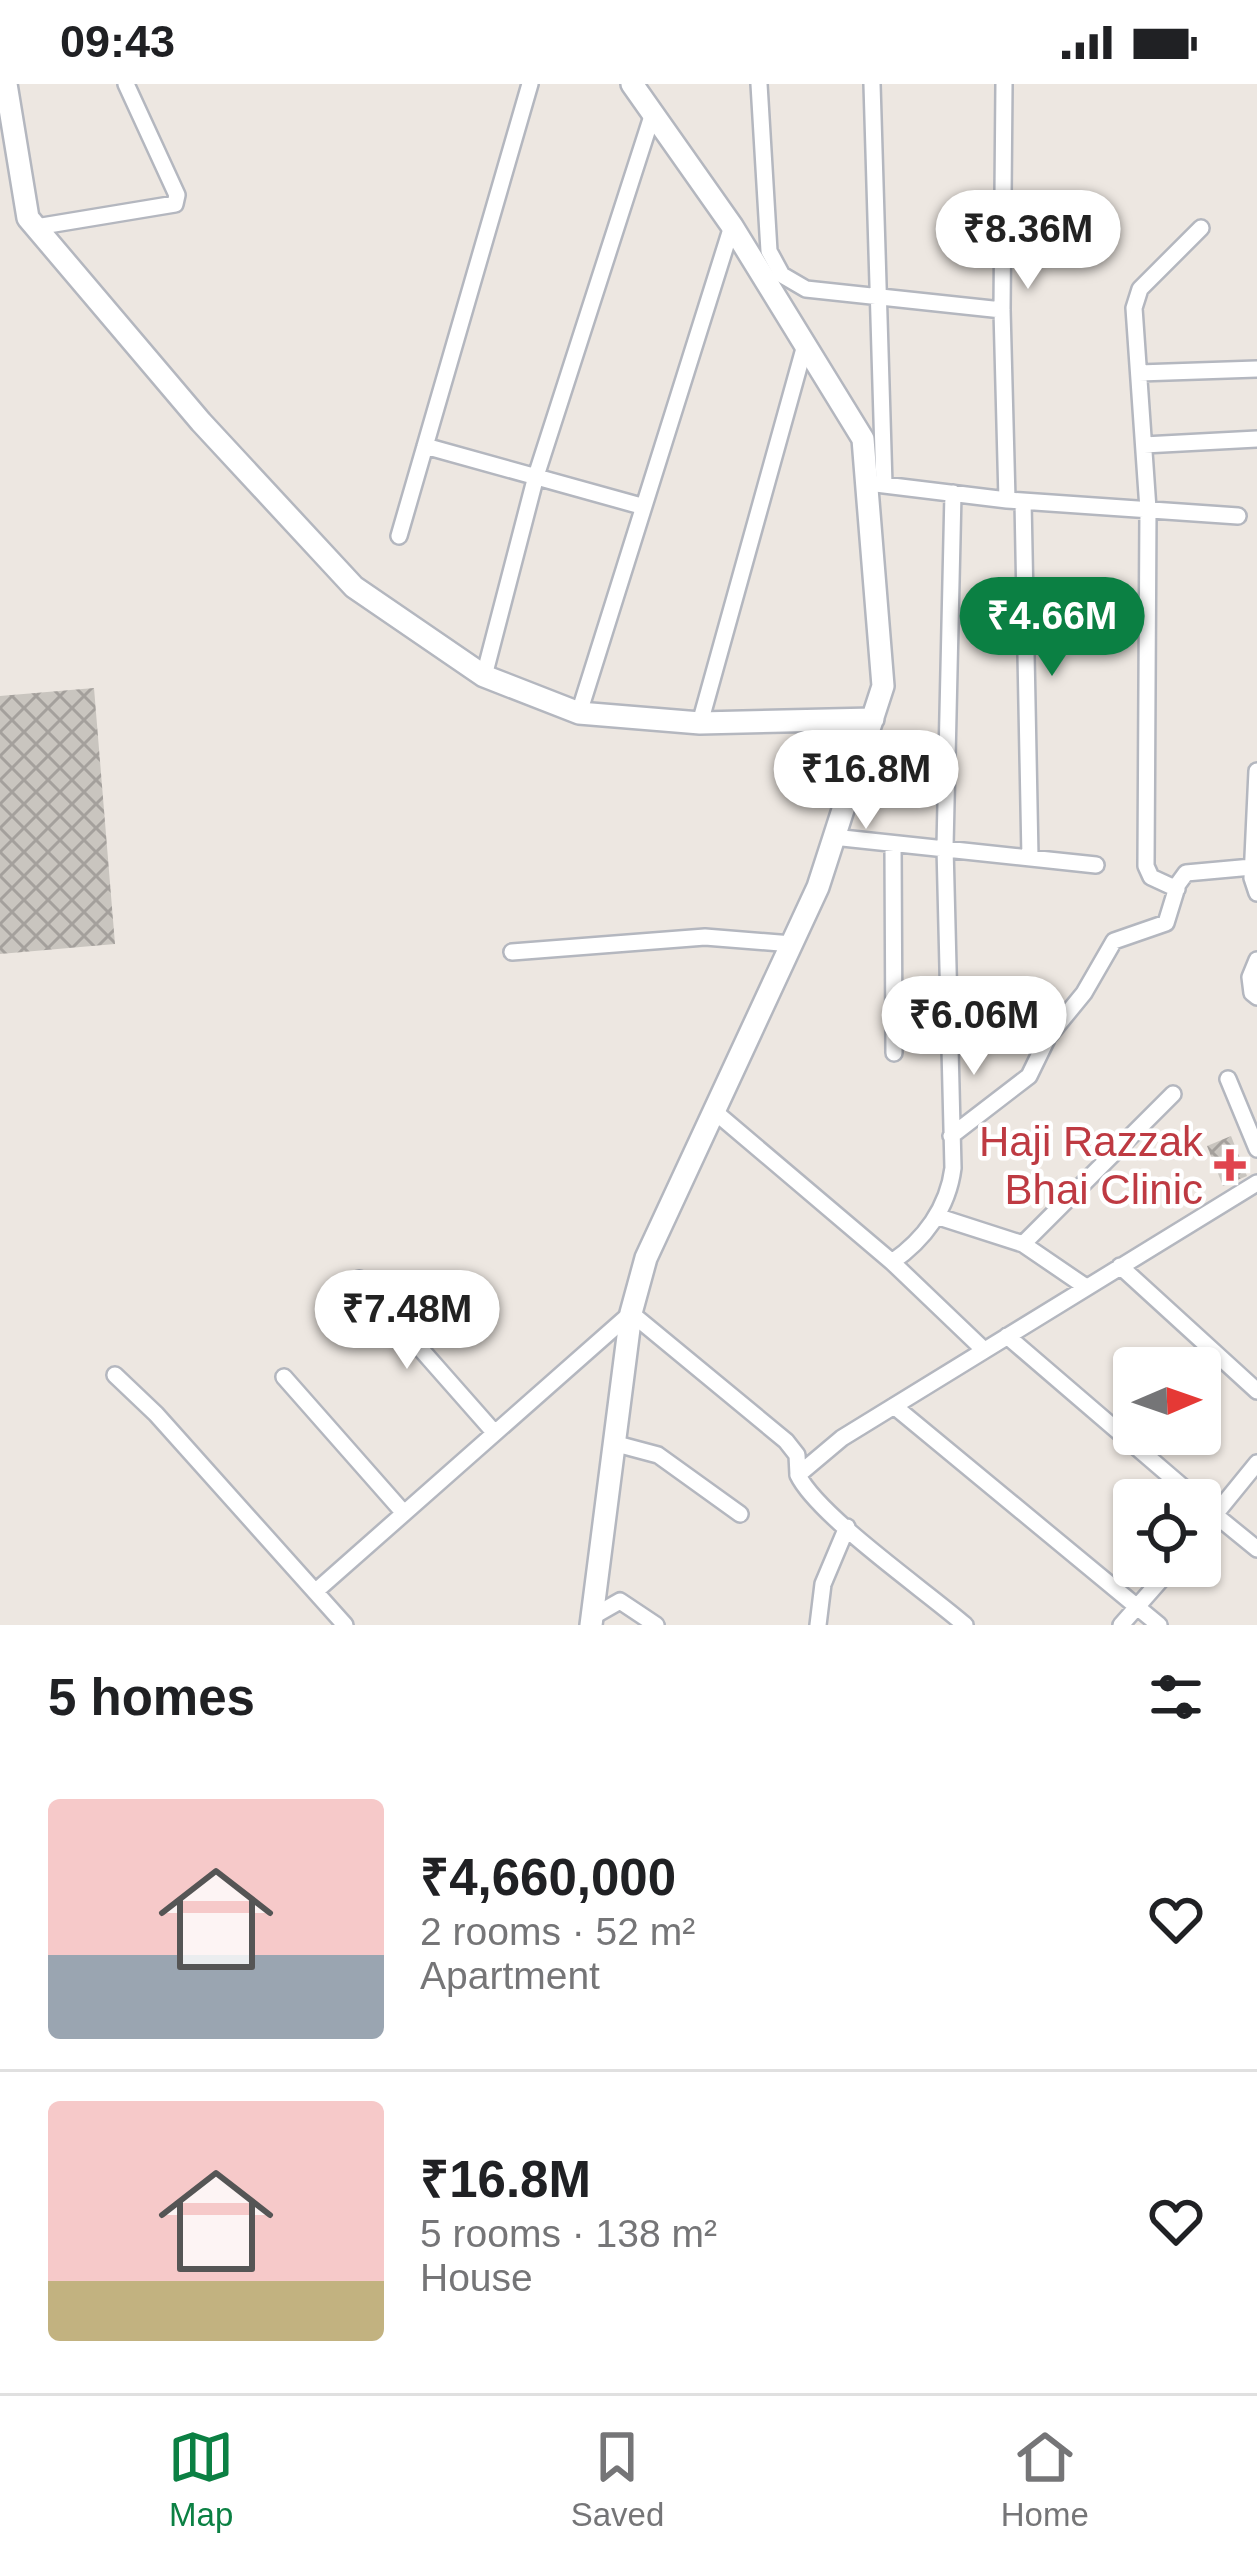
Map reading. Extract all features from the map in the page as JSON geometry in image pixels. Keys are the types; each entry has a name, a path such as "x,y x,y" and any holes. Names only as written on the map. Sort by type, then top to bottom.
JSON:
{"street":[{"path":"6,84 28,218 201,422 354,587 484,676 579,713 700,723 873,719"},
{"path":"36,227 175,203 177,195 126,84"},
{"path":"399,536 530,84"},
{"path":"632,84 731,226 863,440 875,484"},
{"path":"758,84 772,260 788,281 806,289 1002,310"},
{"path":"591,1621 632,1313 646,1258 818,887 883,686 875,484 872,84"},
{"path":"1004,84 1002,310 1030,857"},
{"path":"484,676 536,476 653,113"},
{"path":"579,713 731,226"},
{"path":"1177,889 1151,878 1146,866 1148,509 1134,300 1148,279 1201,228"},
{"path":"700,723 805,345"},
{"path":"1138,373 1257,369"},
{"path":"1144,445 1257,439"},
{"path":"425,446 641,506"},
{"path":"875,484 1015,500 1238,516"},
{"path":"892,1262 917,1244 952,1179 945,847 953,494"},
{"path":"1257,771 1252,867 1257,893"},
{"path":"833,837 1096,865"},
{"path":"893,844 894,1053"},
{"path":"951,1136 1029,1076 1048,1037 1084,993 1114,941 1166,923 1186,873 1252,867"},
{"path":"512,952 695,937 792,944"},
{"path":"1257,960 1250,977 1257,997"},
{"path":"1228,1079 1257,1149"},
{"path":"1022,1244 1173,1094"},
{"path":"714,1111 892,1262 984,1350"},
{"path":"798,1475 842,1438 1257,1183"},
{"path":"936,1216 1022,1244 1086,1287"},
{"path":"1120,1266 1257,1390"},
{"path":"359,1279 493,1432"},
{"path":"316,1591 632,1313"},
{"path":"632,1313 786,1441 797,1455 798,1475 807,1490 965,1625"},
{"path":"1007,1336 1173,1479"},
{"path":"115,1375 156,1414 345,1625"},
{"path":"284,1378 403,1512"},
{"path":"894,1406 1159,1625"},
{"path":"613,1443 658,1455 740,1514"},
{"path":"1221,1507 1257,1463"},
{"path":"1221,1519 1257,1549"},
{"path":"818,1625 826,1571 847,1527"},
{"path":"1121,1625 1155,1587"},
{"path":"591,1621 620,1601 656,1625"}],"building":[{"path":"94,688 115,944 0,954 0,696"},
{"path":"1231,1136 1247,1176 1223,1186 1207,1146"}],"place":[{"name":"Haji Razzak Bhai Clinic","path":"1230,1165"}]}
